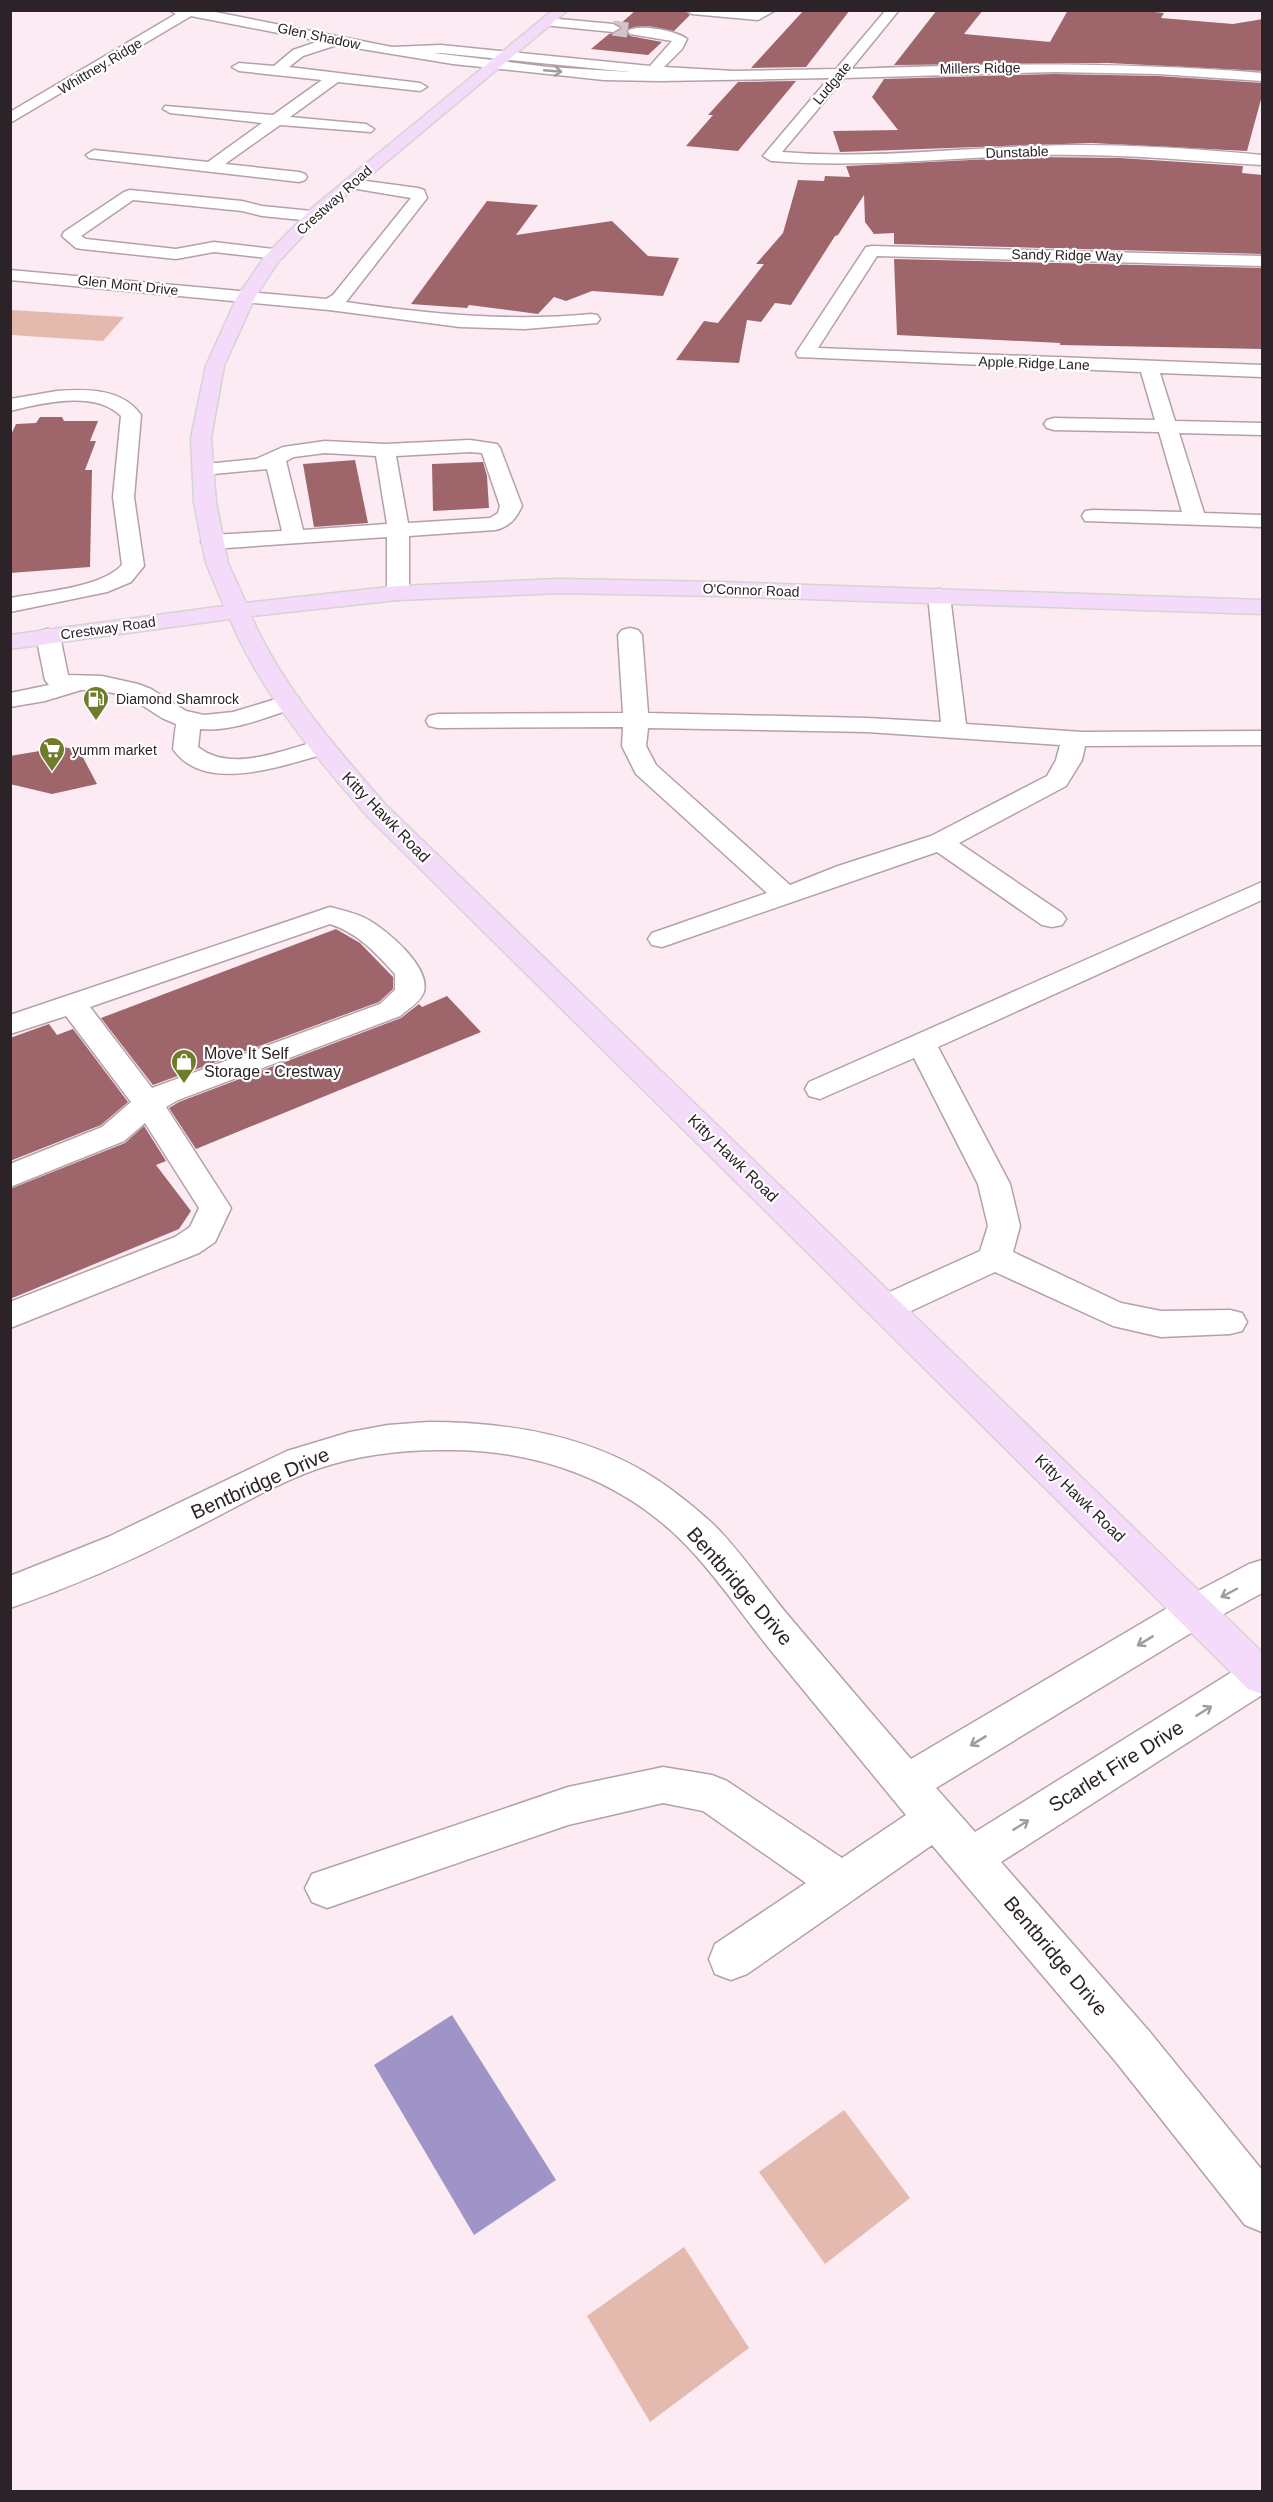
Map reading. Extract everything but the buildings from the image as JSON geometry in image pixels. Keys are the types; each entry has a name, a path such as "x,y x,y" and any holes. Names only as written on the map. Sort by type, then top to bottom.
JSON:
{"main road":[{"name":"Crestway Road","path":"10,642 240,611 217,563 212,542 205,502 201,438 215,366 246,297 276,254 312,216 562,10"},
{"name":"O'Connor Road","path":"240,611 398,593 559,586 939,596 1263,608"},
{"name":"Kitty Hawk Road","path":"240,611 250,640 289,702 322,747 377,811 1262,1675"}],"street":[{"path":"692,10 749,16 758,16 771,10"},
{"name":"Ludgate","path":"771,156 893,10"},
{"name":"Glen Shadow","path":"182,11 263,24 336,41 435,59 501,61"},
{"name":"Whittney Ridge","path":"10,119 182,11"},
{"path":"263,24 277,15"},
{"path":"548,22 613,28"},
{"path":"635,31 650,33 680,39 677,46 659,65 630,56 632,50 650,33"},
{"path":"287,72 280,68 287,59 297,53 336,41"},
{"name":"Millers Ridge","path":"501,61 670,78 698,75 839,75 985,68 1084,68 1263,77"},
{"name":"Millers Ridge","path":"583,68 659,65 698,75"},
{"path":"239,68 420,87"},
{"path":"211,167 336,77"},
{"path":"170,110 366,129"},
{"name":"Dunstable","path":"771,156 856,161 1003,152 1082,150 1196,154 1263,160"},
{"path":"94,155 299,177"},
{"path":"329,305 339,299 419,198 417,193 351,184"},
{"path":"276,254 214,247 184,254 82,244 70,236 130,195 242,206 262,211 312,216"},
{"path":"101,282 139,250"},
{"name":"Sandy Ridge Way","path":"805,353 872,251 1263,261"},
{"name":"Glen Mont Drive","path":"10,274 329,305 398,316 488,323 556,324 591,319"},
{"name":"Apple Ridge Lane","path":"805,353 1263,371"},
{"path":"1149,367 1195,519"},
{"path":"10,405 42,399 87,396 111,399 127,409 131,415 123,469 126,524 133,552 133,566 123,577 99,587 10,605"},
{"path":"1054,424 1263,429"},
{"path":"203,469 260,465 290,451 325,447 386,450 470,446 490,448 511,506 507,516 495,524 212,542"},
{"path":"386,450 398,529 398,593"},
{"path":"275,458 294,536"},
{"path":"1093,516 1263,521"},
{"path":"939,596 954,730"},
{"path":"630,635 636,720 634,746 645,769 786,896"},
{"path":"48,636 57,680 76,684 98,683 131,689 150,697 175,715 189,721 216,722 289,702"},
{"path":"10,700 45,694 76,684"},
{"path":"438,721 636,720 867,725 1074,738 1263,738"},
{"path":"189,721 185,749 194,759 213,766 239,767 322,747"},
{"path":"662,939 939,842 1057,782 1069,760 1074,738"},
{"path":"939,842 1052,919"},
{"path":"820,1089 1263,890"},
{"path":"10,1025 330,915 349,920 368,930 409,972 410,992 390,1010 167,1093 148,1104 113,1134 10,1176"},
{"path":"10,1316 187,1245 203,1234 215,1208 148,1104 72,1004"},
{"path":"921,1043 994,1184 1004,1226 995,1258"},
{"path":"886,1308 995,1258 1050,1282 1113,1314 1161,1324 1230,1322"},
{"name":"Bentbridge Drive","path":"10,1593 93,1561 311,1456 358,1443 402,1437 457,1436 524,1441 619,1475 699,1534 906,1784 972,1857 1205,2132 1263,2208"},
{"path":"906,1784 1195,1611 1263,1575"},
{"name":"Scarlet Fire Drive","path":"972,1857 1262,1675"},
{"path":"327,1888 568,1806 663,1785 712,1794 842,1883"},
{"path":"731,1959 936,1818"}],"shaded area":[{"path":"11,310 124,317 103,341 11,335"},
{"path":"452,2015 556,2180 474,2235 374,2065"},
{"path":"844,2110 910,2198 825,2264 759,2172"},
{"path":"684,2247 749,2348 650,2422 587,2316"}],"tunnel":[{"path":"613,28 635,31"}],"place":[{"name":"Diamond Shamrock","path":"96,722"},
{"name":"yumm market","path":"52,773"},
{"name":"Move It Self Storage - Crestway","path":"184,1085"}]}
